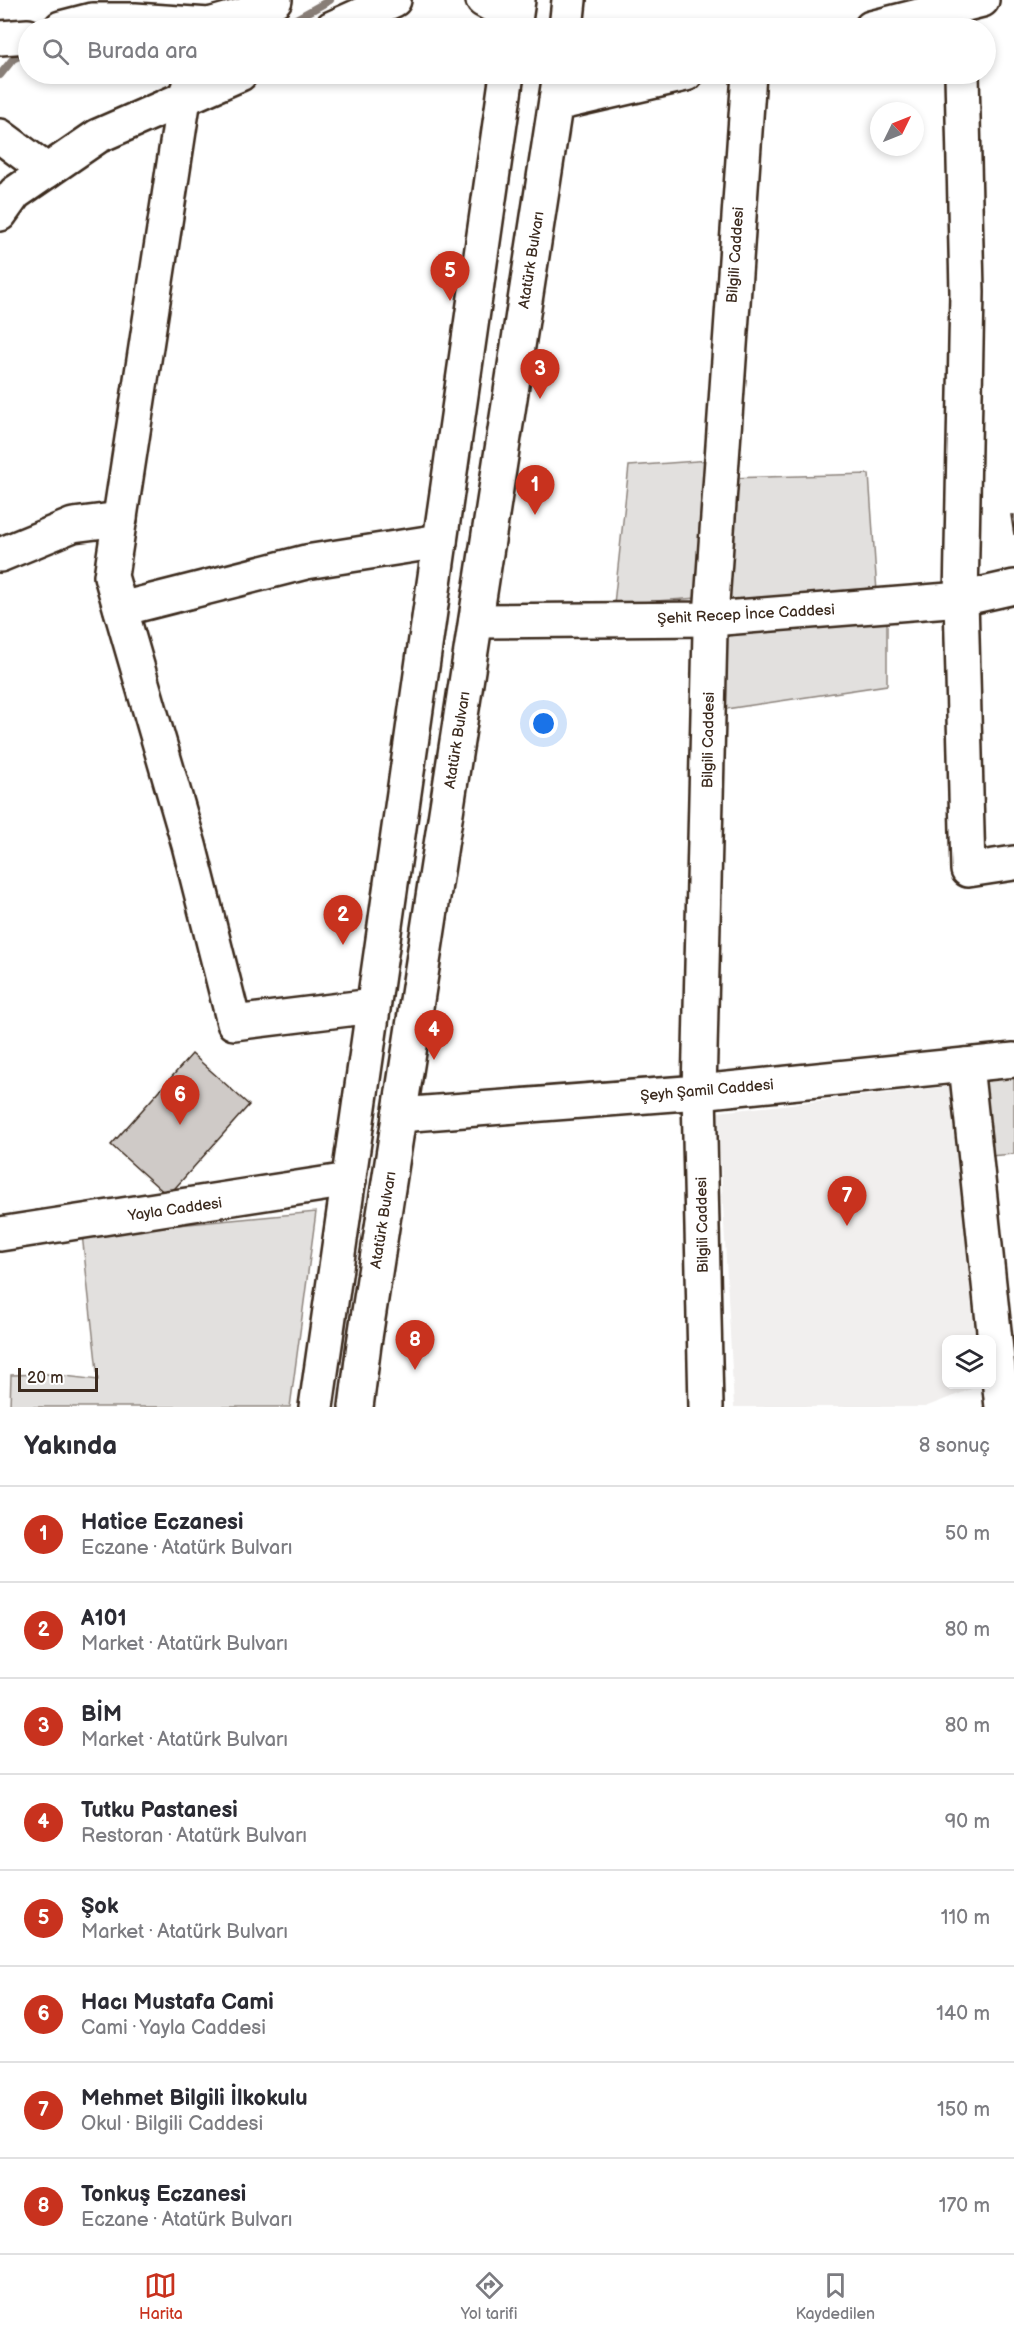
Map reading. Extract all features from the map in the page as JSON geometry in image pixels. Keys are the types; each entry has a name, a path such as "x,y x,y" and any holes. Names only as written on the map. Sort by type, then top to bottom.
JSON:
{"street":[{"path":"236,18 275,0"},
{"path":"354,18 394,0"},
{"path":"483,0 516,15"},
{"path":"567,18 569,0"},
{"path":"928,18 968,11"},
{"path":"0,38 18,37"},
{"path":"316,1407 506,84"},
{"path":"558,88 595,84"},
{"name":"Bilgili Caddesi","path":"706,1407 699,1092 711,619 748,84"},
{"path":"962,84 967,292 962,598 969,870 1014,863"},
{"path":"0,214 15,193 98,136 189,86"},
{"path":"189,86 111,576 189,845 234,1023 373,1006"},
{"name":"Atatürk Bulvarı","path":"356,1407 558,88"},
{"path":"8,142 47,171"},
{"path":"0,555 73,525 120,519"},
{"path":"121,609 306,562 440,541"},
{"name":"Şehit Recep İnce Caddesi","path":"476,621 711,619 962,598 1014,587"},
{"name":"Şeyh Şamil Caddesi","path":"399,1115 699,1092 1014,1060"},
{"path":"966,1065 1002,1407"},
{"name":"Yayla Caddesi","path":"0,1234 349,1180"}],"shaded area":[{"path":"710,460 698,598 614,604 629,466"},
{"path":"869,474 877,592 721,600 729,478"},
{"path":"887,616 887,685 719,710 724,629"},
{"path":"1014,1060 1014,1154 976,1157 966,1065"},
{"path":"955,1086 983,1335 942,1335 942,1389 972,1389 925,1407 734,1407 718,1112"},
{"path":"316,1212 290,1407 10,1407 11,1375 48,1374 98,1380 82,1234"}],"building":[{"path":"1011,515 1014,515 1014,535"},
{"path":"192,1054 249,1105 168,1196 111,1145"}],"waterway":[{"path":"298,18 330,0"},
{"path":"0,75 13,59 18,57"}],"place":[{"name":"Şok","path":"450,301"},
{"name":"BİM","path":"540,399"},
{"name":"Hatice Eczanesi","path":"535,515"},
{"name":"A101","path":"343,945"},
{"name":"Tutku Pastanesi","path":"434,1060"},
{"name":"Hacı Mustafa Cami","path":"180,1125"},
{"name":"Mehmet Bilgili İlkokulu","path":"847,1226"},
{"name":"Tonkuş Eczanesi","path":"415,1370"}]}
